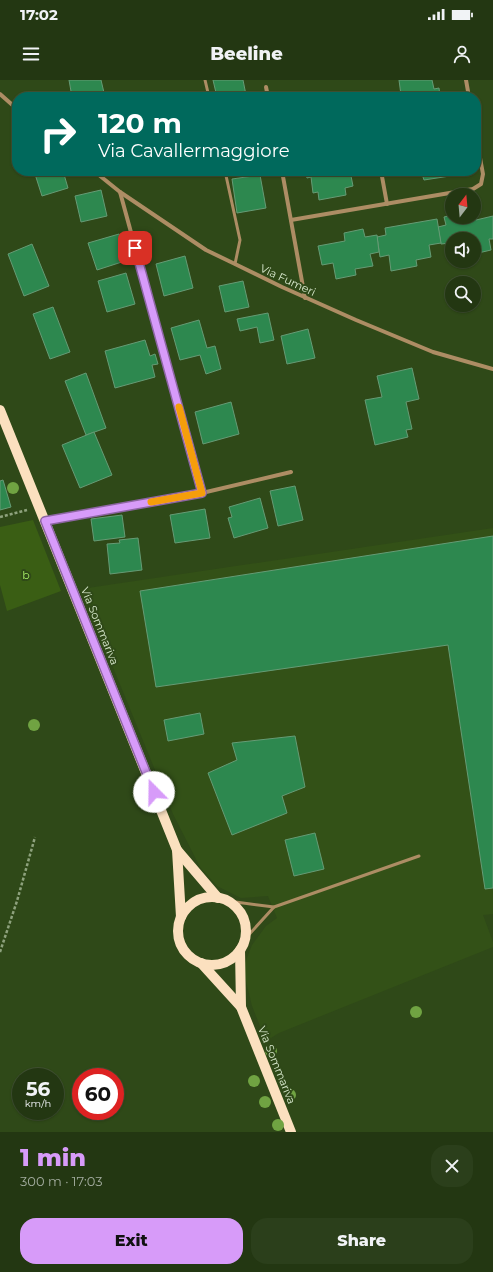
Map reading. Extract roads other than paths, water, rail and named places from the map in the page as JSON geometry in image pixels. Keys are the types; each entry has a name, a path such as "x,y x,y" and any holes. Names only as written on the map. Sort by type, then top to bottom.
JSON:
{"main road":[{"name":"Via Sommariva","path":"0,410 177,850 181,917"},
{"name":"Via Sommariva","path":"177,850 218,898"},
{"path":"207,898 218,898 228,901 237,908 243,918 246,928 245,939 240,950 233,958 223,963 212,965 201,963 191,958 179,939 178,928 181,917 187,908 196,901 207,898"},
{"name":"Via Sommariva","path":"240,950 241,1007"},
{"name":"Via Sommariva","path":"201,963 241,1007 291,1132"}],"street":[{"path":"466,80 468,92"},
{"path":"266,87 267,92"},
{"path":"0,94 12,105"},
{"path":"291,220 473,190 481,184 483,174 481,163"},
{"name":"Via Fumeri","path":"100,176 120,192 206,250 305,298 433,352 493,369"},
{"path":"283,176 305,298"},
{"path":"382,176 387,204"},
{"path":"120,192 202,493"},
{"path":"45,521 202,493 291,472"}],"lane":[{"path":"205,80 208,92"},
{"path":"226,176 240,240 235,264"},
{"path":"228,901 274,907 419,856"},
{"path":"245,939 274,907"}],"park label":[{"name":"b","path":"26,575"}]}
